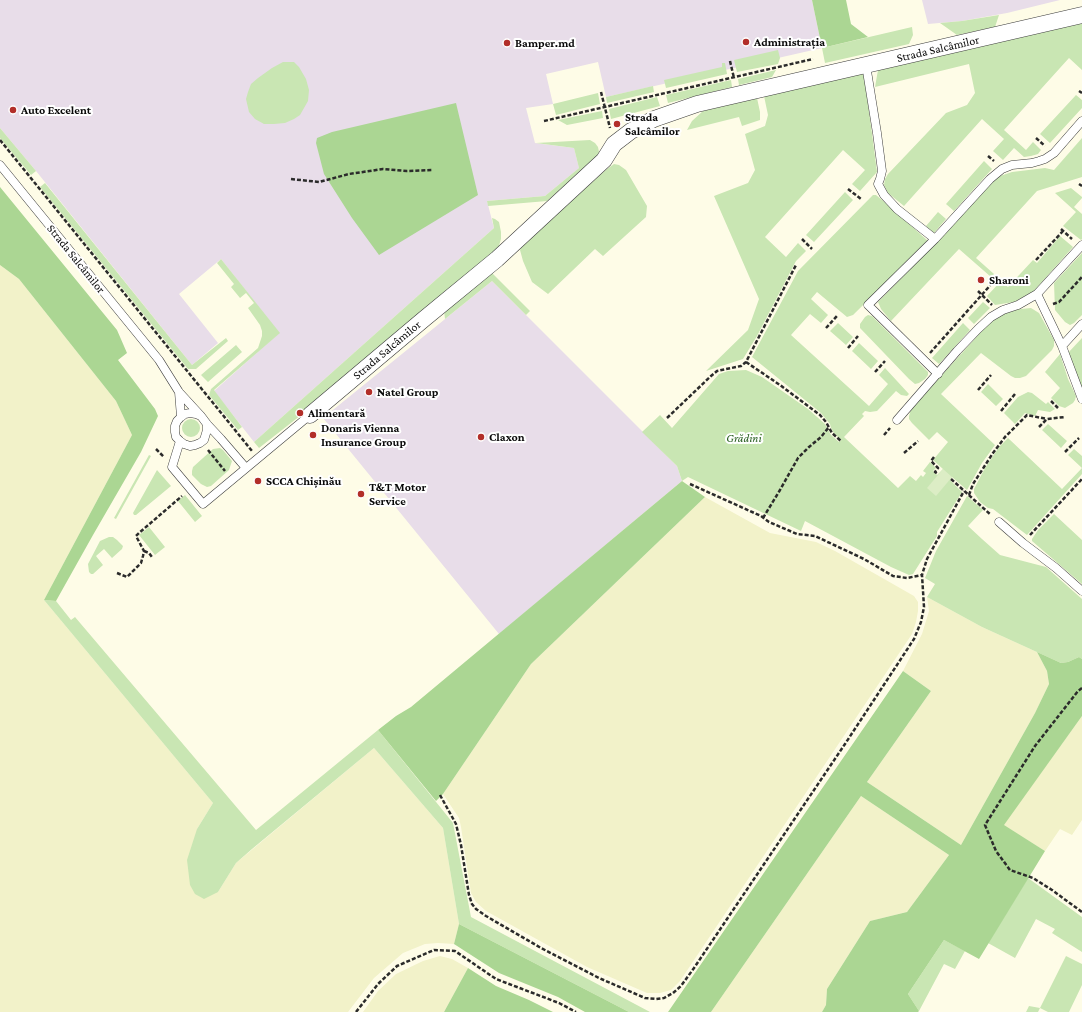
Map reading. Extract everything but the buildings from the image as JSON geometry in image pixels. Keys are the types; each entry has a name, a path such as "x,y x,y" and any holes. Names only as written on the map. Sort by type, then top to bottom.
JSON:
{"street":[{"name":"Strada Salcâmilor","path":"310,415 497,258 604,160 614,144 631,131 654,120 697,104 1082,15"}],"lane":[{"path":"866,65 882,171 878,184 884,195 897,209 935,239"},
{"path":"938,374 868,305 935,239 990,179 1002,169 1012,165 1032,163 1045,159 1054,153 1082,121"},
{"name":"Strada Salcâmilor","path":"0,165 159,360 179,392 246,468"},
{"path":"897,420 957,351 991,317 1003,310 1018,305 1037,294 1081,246"},
{"path":"1037,294 1062,346 1082,399"},
{"path":"1062,346 1082,324"},
{"name":"Strada Salcâmilor","path":"179,392 181,417 175,426 175,432 176,437 180,441 172,467 202,504 310,415"},
{"path":"181,417 190,413 201,416"},
{"path":"180,441 190,446 202,442 208,430 207,424"},
{"path":"999,522 1082,591"}],"path":[{"path":"544,121 813,59"},
{"path":"730,61 739,95"},
{"path":"601,92 614,144"},
{"path":"0,140 258,458"},
{"path":"291,179 319,182 349,174 383,169 407,171 432,170"},
{"path":"848,189 861,199"},
{"path":"1036,260 1062,230 1081,246"},
{"path":"802,239 812,249"},
{"path":"667,418 717,371 741,366 746,362 796,265"},
{"path":"1043,307 1059,302 1082,277"},
{"path":"923,360 996,280"},
{"path":"978,292 982,295"},
{"path":"826,328 837,316"},
{"path":"942,331 946,335"},
{"path":"848,348 858,336"},
{"path":"875,372 885,360"},
{"path":"746,362 820,415 832,433 841,441"},
{"path":"978,390 991,375"},
{"path":"1001,411 1015,394"},
{"path":"1051,401 1058,408"},
{"path":"969,495 973,484 992,453 1005,437 1027,415 1047,419 1065,417"},
{"path":"1039,427 1047,419"},
{"path":"763,518 798,458 821,437 829,427"},
{"path":"1065,452 1079,438"},
{"path":"904,453 918,440"},
{"path":"202,442 232,479"},
{"path":"934,457 931,460 938,468 935,472 938,474"},
{"path":"951,478 999,522"},
{"path":"1036,528 1082,479"},
{"path":"690,484 797,534 815,536 864,559 893,576 908,578 922,575"},
{"path":"152,558 149,553 144,551 136,536 190,489"},
{"path":"440,795 456,824 469,895 472,904 476,909 541,948 599,978 645,998 664,998 673,993 681,986 694,968 914,639 921,622 924,607 922,575 927,559 964,491"},
{"path":"117,573 127,577 141,563 144,551"},
{"path":"1082,688 1078,691 1035,746 985,826 996,851 1010,870 1033,878 1082,912"},
{"path":"356,1012 378,984 397,966 434,950 455,951 496,979 559,1003 576,1012"}],"shaded area":[{"path":"0,0 812,0 822,48 606,97 598,62 546,74 553,104 526,108 535,143 574,148 579,168 545,196 487,201 494,228 254,442 214,391 279,333 221,259 179,294 218,343 192,365 0,128"},
{"path":"922,0 1060,0 1007,13 962,21 928,24"},
{"path":"492,281 677,466 682,481 499,634 323,418"}],"green space":[{"path":"812,0 846,0 851,24 868,37 822,48"},
{"path":"999,15 995,27 957,35 940,23 962,21"},
{"path":"1082,23 1082,70 1069,58 1004,130 1026,150 1033,142 1041,150 1038,154 1024,157 1014,148 1003,160 993,151 1004,139 982,119 904,206 888,193 884,185 888,174 946,113 967,105 975,93 969,64 875,87 878,70"},
{"path":"912,27 913,35 909,44 825,63 822,48"},
{"path":"778,50 780,58 778,64 737,72 734,60"},
{"path":"283,62 294,62 299,67 306,79 309,90 308,101 300,115 294,119 285,123 264,124 255,119 249,112 246,99 248,92 251,84 258,78"},
{"path":"722,63 725,63 727,74 666,88 664,80 722,67"},
{"path":"776,70 772,77 739,85 738,79"},
{"path":"864,73 877,172 860,191 852,184 865,170 843,150 765,237 786,257 798,243 806,251 796,261 757,336 743,359 706,371 748,330 759,299 714,196 748,183 755,170 745,134 765,126 768,115 764,96"},
{"path":"731,80 732,87 668,103 666,95"},
{"path":"653,86 654,92 607,103 606,97"},
{"path":"598,93 600,104 556,115 553,104"},
{"path":"1076,95 1082,100 1082,108 1050,143 1040,134"},
{"path":"657,97 660,106 611,119 609,109"},
{"path":"757,98 760,120 742,126 739,117 687,130 692,121 703,111"},
{"path":"456,103 478,195 379,255 352,218 324,174 316,143 317,138 332,132"},
{"path":"602,111 603,118 567,125 558,120"},
{"path":"0,128 36,171 31,175 0,138"},
{"path":"1082,138 1082,177 1037,191 976,258 994,274 991,277 959,249 891,321 881,309 878,302 947,232 992,182 1000,176 1012,172 1045,168 1054,170"},
{"path":"590,140 598,147 599,152 597,157 547,201 488,206 487,201 545,196 579,168 574,148 536,143"},
{"path":"984,161 992,169 954,211 946,204"},
{"path":"614,164 619,165 626,170 647,206 646,217 603,256 595,249 548,294 532,282 520,250 524,243"},
{"path":"45,183 192,365 226,338 228,341 196,369 188,369 40,187"},
{"path":"0,187 117,330 127,353 118,360 155,409 158,416 141,452 56,601 44,600 132,435 116,401 19,279 0,265"},
{"path":"1071,188 1082,197 1074,207 1082,214 1081,240 1063,226 1076,212 1055,193"},
{"path":"845,192 853,200 814,242 806,235"},
{"name":"Grădini","path":"873,195 876,195 887,204 928,241 853,315 847,317 817,292 811,299 828,315 821,323 810,314 791,335 869,406 888,384 879,375 885,368 909,394 907,396 901,395 896,391 877,411 865,411 862,414 864,416 844,437 898,488 910,476 916,481 921,475 923,477 926,473 923,471 930,462 936,468 933,471 937,475 943,469 933,460 948,442 937,432 929,440 909,419 911,409 992,320 1011,310 1031,308 1039,313 1054,340 1052,350 1026,376 1015,378 1011,376 981,353 941,394 995,445 982,463 967,490 952,477 950,480 962,492 913,574 909,575 805,521 801,531 688,477 682,481 677,466 642,432 660,415 672,428 719,374 728,371 746,370 762,377 808,409 825,424 831,435 839,442 841,440 834,433 830,424 821,413 752,357 798,271"},
{"path":"938,212 946,219 934,233 926,226"},
{"path":"492,218 499,222 501,239 498,249 490,258 259,448 254,442 494,228"},
{"path":"1060,236 1073,247 1033,292 1014,302 995,305 987,296 1001,281 1008,287 1033,260 1037,263"},
{"path":"1082,253 1082,315 1070,325 1065,322 1055,310 1054,283"},
{"path":"221,259 280,333 214,390 242,427 238,430 209,395 211,389 258,348 262,331 260,325 248,308 254,303 246,293 240,298 231,287 234,284 217,263"},
{"path":"0,265 19,279 116,401 132,435 44,600 213,803 197,829 218,892 236,863 374,748 443,828 459,924 454,944 425,944 403,953 374,978 348,1012 0,1012"},
{"path":"490,271 530,311 526,315 492,281 445,319 444,310"},
{"path":"983,302 990,308 974,324 968,318"},
{"path":"868,315 872,316 928,372 925,379 915,384 860,328 860,324"},
{"path":"838,323 853,337 846,345 830,331"},
{"path":"963,323 970,330 939,364 932,358"},
{"path":"1082,338 1082,390 1067,354"},
{"path":"859,343 878,361 871,369 852,351"},
{"path":"236,345 242,352 208,382 201,375"},
{"path":"1060,354 1068,379 1076,396 1073,403 1065,408 1059,406 1051,398 1060,388 1045,372"},
{"path":"988,384 1003,399 996,406 981,392"},
{"path":"1028,392 1032,393 1046,404 1048,402 1055,409 1050,412 1038,410 1035,416 1025,413 1015,424 1004,413 1018,397"},
{"path":"191,419 197,422 200,428 197,434 191,437 185,434 182,428 185,422"},
{"path":"1048,424 1067,441 1061,448 1042,430"},
{"path":"1008,438 1062,489 1082,468 1082,474 1027,535 993,509 988,508 980,502 974,493 974,489 985,468 999,447"},
{"path":"220,448 232,461 229,470 211,486 207,487 201,484 192,475 193,467 213,449"},
{"path":"1074,449 1082,456 1082,468 1068,455"},
{"path":"149,455 151,456 116,519 114,518"},
{"path":"943,469 952,477 936,496 927,488"},
{"path":"157,470 171,486 136,515 134,515 133,513"},
{"path":"682,481 705,497 531,664 443,794 436,801 378,730 411,707"},
{"path":"185,495 202,516 195,522 178,501"},
{"path":"967,496 983,510 968,526 982,539 1000,555 1046,567 1082,599 1082,659 1079,657 1068,662 1061,663 982,627 927,597 935,584 925,578 936,551"},
{"path":"705,497 770,533 816,542 835,551 914,596 918,602 918,611 912,634 680,981 671,990 660,993 647,993 587,967 486,911 476,902 471,893 459,818 443,794 531,664"},
{"path":"1054,514 1082,540 1082,584 1032,541 1038,530"},
{"path":"149,527 165,547 155,555 139,535"},
{"path":"113,537 117,540 123,546 122,549 112,558 104,549 96,556 103,565 91,574 89,572 88,564 100,541"},
{"path":"927,597 982,627 1037,652 1047,671 1049,684 1035,713 961,845 867,782 931,691 903,671 922,634 929,611"},
{"path":"44,600 56,601 71,620 75,617 256,830 378,730 453,823 471,917 650,1012 629,1012 459,924 443,828 374,748 236,863 218,892 204,899 195,894 190,885 187,860 197,829 213,803"},
{"path":"1037,652 1061,663 1068,662 1079,657 1082,659 1082,716 1004,825 1045,851 979,959 944,940 908,994 919,1011 918,1012 822,1012 826,1005 827,989 870,921 907,912 949,855 861,796 711,1012 668,1012 903,671 931,691 867,782 961,845 1035,713 1049,684 1047,671"},
{"path":"1082,716 1082,820 1072,835 1060,829 1045,851 1003,825"},
{"path":"861,796 949,855 907,912 870,921 827,989 826,1005 822,1012 711,1012"},
{"path":"1028,878 1082,917 1082,952 1052,933 1055,929 1036,919 1015,958 988,943"},
{"path":"459,924 629,1012 585,1012 558,997 499,973 454,944"},
{"path":"944,940 965,951 955,969 944,964 919,1011 908,994"},
{"path":"440,956 452,959 468,968 444,1012 363,1012 378,991 396,974 423,961"},
{"path":"1066,956 1082,964 1082,985 1069,1012 1048,1012 1040,1008"},
{"path":"468,968 496,986 553,1012 444,1012"},
{"path":"1029,1006 1040,1008 1038,1012 1026,1012"}],"place":[{"name":"Administrația","path":"746,42"},
{"name":"Bamper.md","path":"507,43"},
{"name":"Auto Excelent","path":"13,110"},
{"name":"Strada Salcâmilor","path":"617,124"},
{"name":"Sharoni","path":"981,280"},
{"name":"Natel Group","path":"369,392"},
{"name":"Alimentară","path":"300,413"},
{"name":"Donaris Vienna Insurance Group","path":"313,435"},
{"name":"Claxon","path":"481,437"},
{"name":"SCCA Chișinău","path":"258,481"},
{"name":"T&T Motor Service","path":"361,494"}]}
